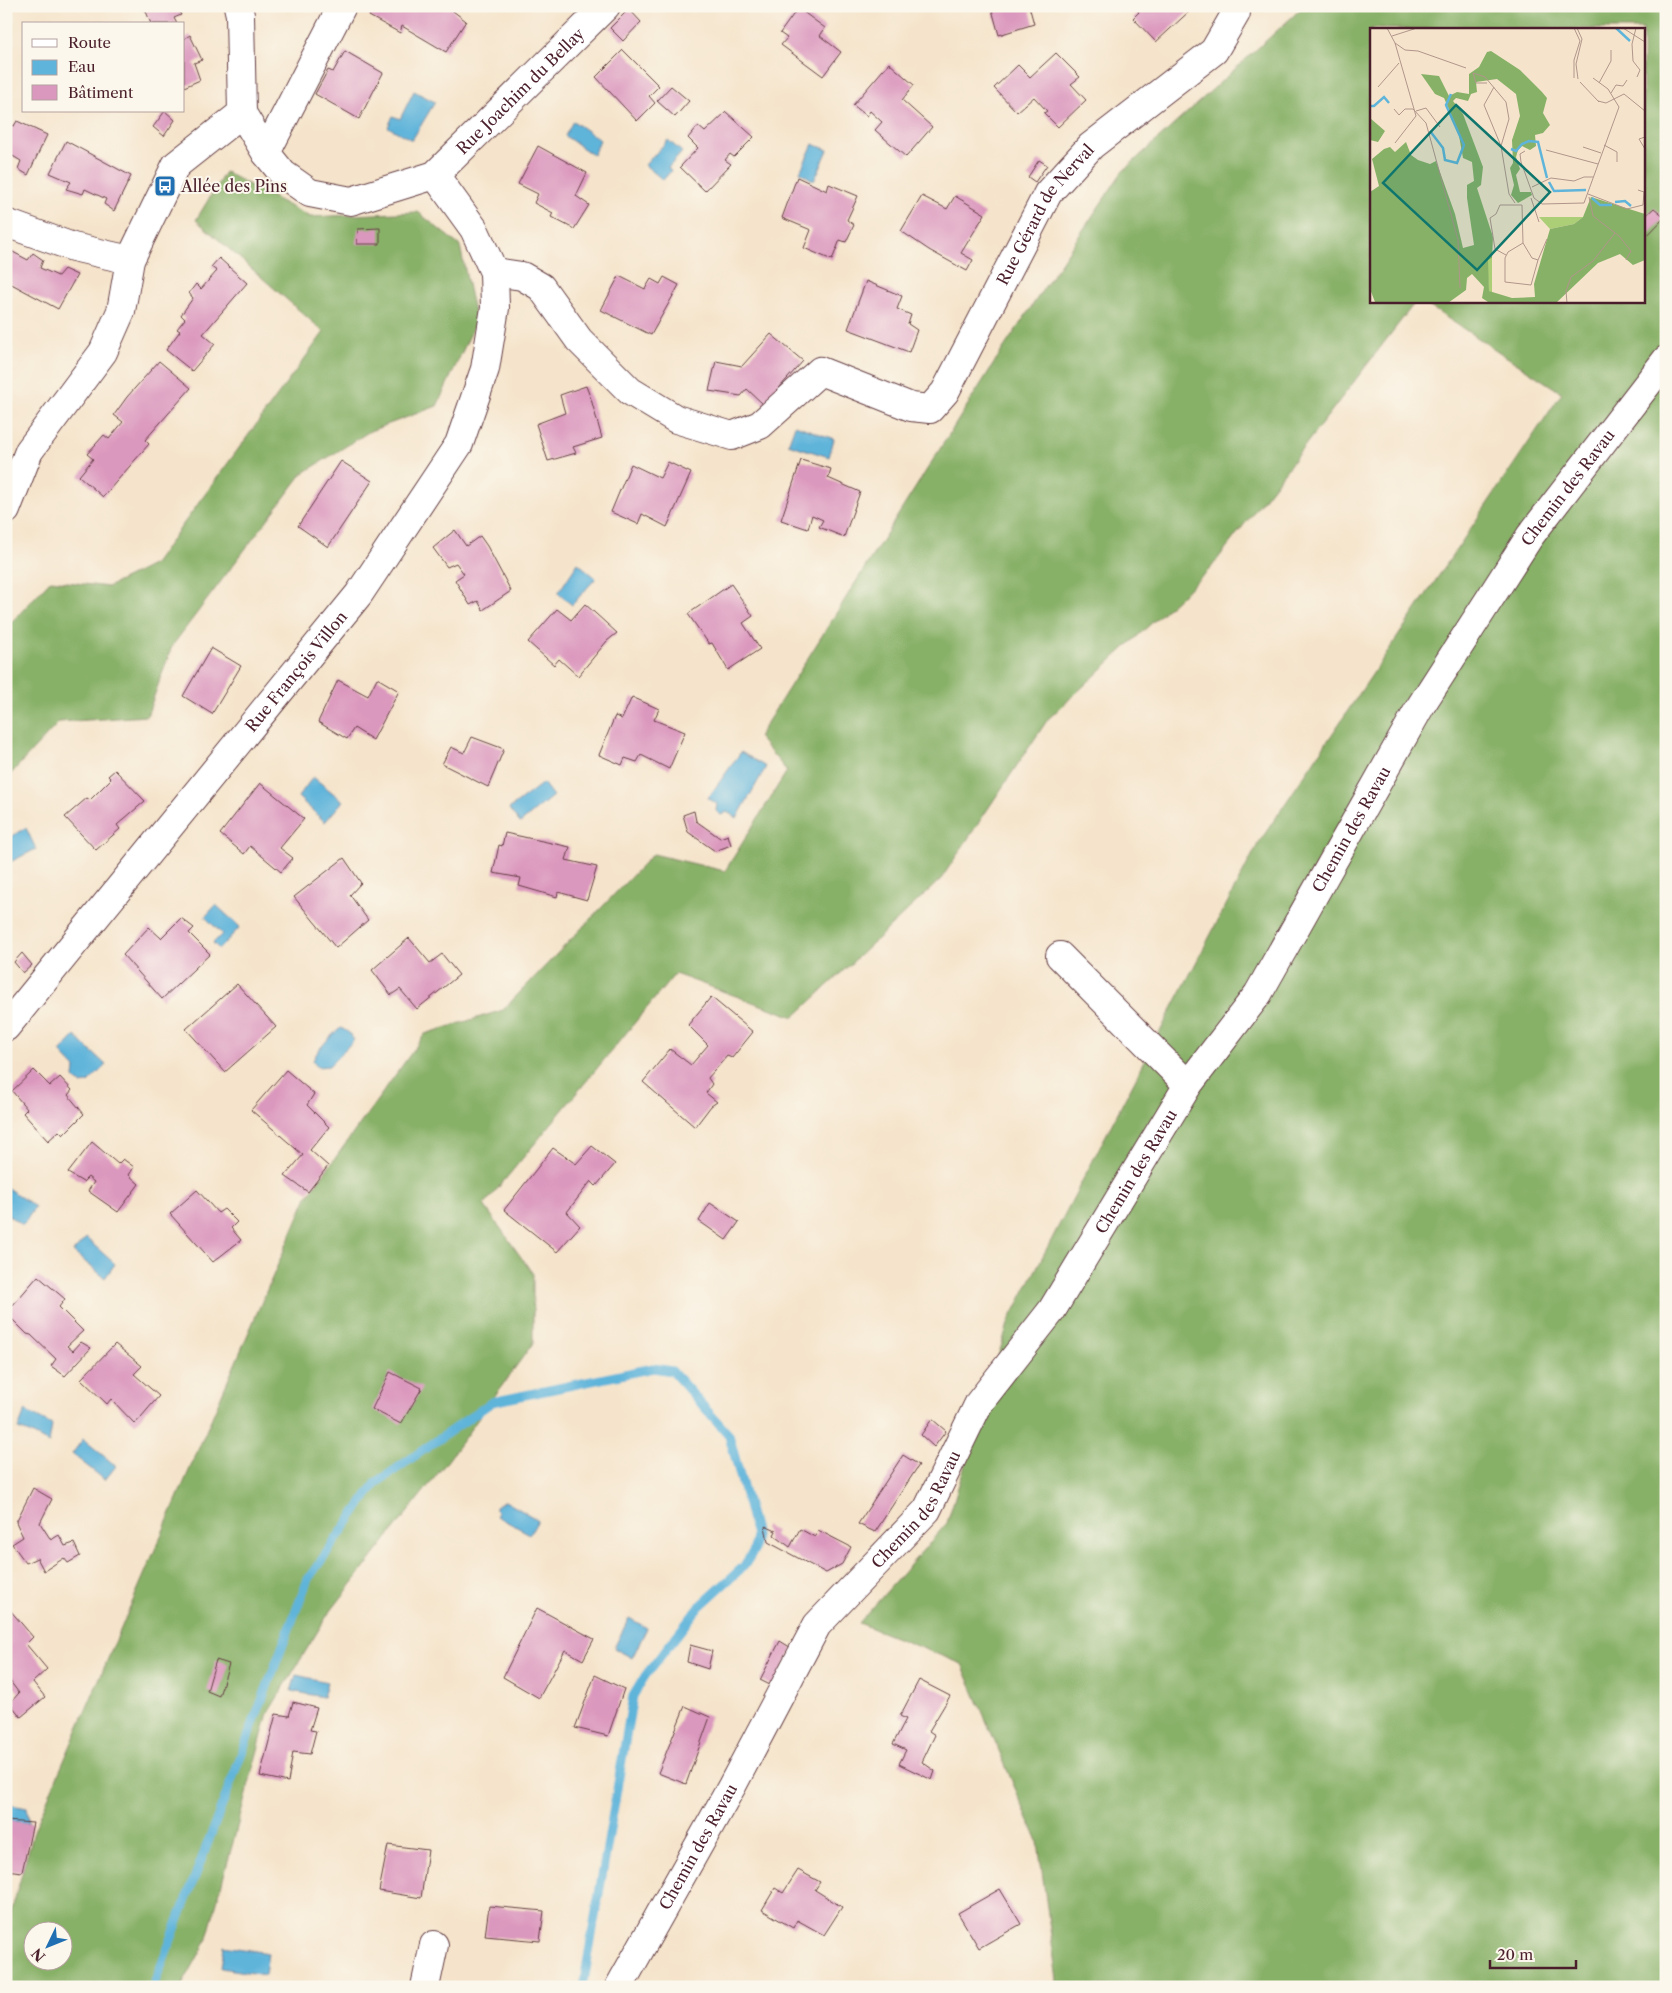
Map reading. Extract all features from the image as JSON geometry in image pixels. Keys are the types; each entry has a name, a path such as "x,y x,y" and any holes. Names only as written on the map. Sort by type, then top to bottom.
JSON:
{"street":[{"path":"238,6 240,16 242,113 266,152 283,174 310,193 351,201 435,175 474,229 494,272"},
{"path":"266,152 342,6"},
{"name":"Rue Joachim du Bellay","path":"435,175 606,6"},
{"name":"Rue Gérard de Nerval","path":"494,272 522,276 541,287 579,340 630,391 676,419 732,436 760,425 820,371 911,407 930,409 945,392 1048,194 1091,146 1214,51 1236,13 1235,6"},
{"path":"6,510 29,451 103,352 121,311 130,260 176,165 242,113"},
{"path":"6,223 73,247 130,260"},
{"name":"Rue François Villon","path":"6,1026 359,594 459,444 485,369 495,308 494,272"},
{"name":"Chemin des Ravau","path":"619,1987 732,1786 817,1625 928,1510 979,1403 1052,1310 1188,1085 1258,994 1420,707 1530,536 1666,360"},
{"path":"1060,956 1188,1085"},
{"path":"425,1987 434,1945"}],"green space":[{"path":"1304,6 1666,6 1666,1987 1053,1987 1057,1980 1038,1842 962,1664 859,1623 947,1523 1009,1321 1258,844 1562,393 1423,302 1644,302 1644,28 1370,28 1370,302 1415,302 1210,569 1048,719 941,879 794,1017 675,974 484,1205 533,1274 533,1343 449,1459 327,1616 268,1713 206,1942 181,1987 6,1987 6,1930 35,1828 307,1197 425,1034 503,1010 653,854 725,871 787,771 758,737 1003,349 1122,172"},
{"path":"225,172 310,217 418,212 460,246 476,322 437,406 370,431 302,474 172,646 147,716 59,722 6,779 6,628 51,580 108,587 154,564 324,332 196,220"}],"water":[{"path":"414,91 435,102 412,140 388,127 393,116 400,119"},
{"path":"573,121 600,140 593,155 565,136"},
{"path":"668,140 682,152 668,168 671,171 663,180 645,165"},
{"path":"813,144 828,150 814,181 800,172"},
{"path":"795,425 834,439 829,457 788,444"},
{"path":"578,563 596,578 572,605 558,593"},
{"path":"741,752 766,767 737,818 727,812 721,815 716,811 717,804 708,798"},
{"path":"313,777 343,801 325,822 298,797"},
{"path":"543,783 553,796 520,823 509,809"},
{"path":"26,828 36,849 6,864 6,839"},
{"path":"216,905 240,927 219,949 213,943 222,934 205,917"},
{"path":"341,1028 348,1032 354,1040 329,1066 317,1067 313,1061 314,1057 320,1048"},
{"path":"75,1036 106,1065 88,1083 80,1084 74,1078 75,1068 60,1052"},
{"path":"6,1187 35,1207 23,1225 6,1214"},
{"path":"86,1238 115,1264 105,1278 73,1252"},
{"path":"25,1411 52,1425 49,1443 18,1429"},
{"path":"83,1439 116,1466 105,1480 72,1454"},
{"path":"505,1501 538,1520 530,1534 496,1516 498,1513 495,1506"},
{"path":"629,1618 647,1628 632,1658 614,1648"},
{"path":"296,1675 327,1682 323,1697 291,1691"},
{"path":"6,1804 27,1808 29,1823 6,1821"},
{"path":"224,1946 268,1953 265,1975 221,1968"}],"building":[{"path":"144,6 177,6 181,15 174,18 176,22 150,22"},
{"path":"375,6 456,6 453,11 466,21 446,52 402,26 400,33 369,16"},
{"path":"991,6 1029,6 1034,24 999,35"},
{"path":"1134,6 1195,6 1156,42 1133,18 1139,12"},
{"path":"798,8 825,28 820,36 841,52 823,76 781,45 787,38 780,33"},
{"path":"629,9 641,22 623,41 610,28"},
{"path":"190,35 202,60 194,63 200,80 185,87 185,38"},
{"path":"623,50 659,86 649,96 655,103 637,121 596,77"},
{"path":"345,51 383,73 359,119 315,94 328,70 333,72"},
{"path":"1056,53 1080,77 1071,84 1086,100 1058,127 1044,113 1047,111 1034,97 1017,112 994,88 1018,65 1030,77"},
{"path":"889,63 914,85 902,100 932,127 906,157 875,130 882,122 870,111 867,116 853,105"},
{"path":"671,86 689,101 675,117 657,101"},
{"path":"164,112 175,120 164,136 153,127"},
{"path":"726,112 754,137 734,157 730,154 725,160 731,164 705,191 680,167 698,148 688,138 698,126 705,132"},
{"path":"17,121 47,135 28,175 18,169 21,161 6,152 6,122 14,126"},
{"path":"66,141 131,176 114,211 104,204 106,199 85,189 83,194 66,189 71,182 50,173"},
{"path":"538,146 587,173 576,196 589,205 574,229 551,217 553,213 534,203 538,194 518,184"},
{"path":"1039,160 1047,165 1035,182 1028,177"},
{"path":"797,177 827,191 829,184 858,196 847,220 854,225 846,242 840,240 832,260 804,248 811,230 782,218"},
{"path":"922,196 947,209 955,196 985,214 961,253 973,260 967,271 929,250 901,231"},
{"path":"1654,208 1665,217 1644,239 1644,217"},
{"path":"380,228 380,244 357,244 358,229"},
{"path":"11,251 28,260 33,253 43,260 40,268 58,276 64,269 77,275 58,309 6,281 6,256"},
{"path":"219,258 247,283 203,334 215,344 192,371 166,350 180,331 177,329 185,319 181,315 193,298 189,293 196,284 201,289 217,271 211,267"},
{"path":"619,276 645,289 651,279 660,284 664,277 679,285 651,335 601,310"},
{"path":"866,281 902,296 897,309 911,315 908,324 917,330 909,352 848,329"},
{"path":"771,334 803,361 764,405 747,389 741,396 709,391 716,361 742,366"},
{"path":"159,361 191,388 145,440 149,444 103,497 79,476 93,459 87,454 104,435 109,439 123,422 114,415 127,397"},
{"path":"586,386 602,438 573,447 576,453 548,461 536,424 565,413 560,395"},
{"path":"801,460 831,469 828,478 860,492 844,537 819,527 823,520 812,515 808,529 781,520"},
{"path":"341,461 372,481 328,547 298,526"},
{"path":"668,462 691,473 667,527 642,514 638,524 611,512 631,464 660,478"},
{"path":"455,530 466,546 480,536 511,591 483,610 478,601 470,605 455,580 464,574 456,563 447,567 433,548"},
{"path":"731,584 753,616 743,623 760,649 728,670 712,643 709,644 688,614"},
{"path":"585,604 617,633 607,641 578,676 559,659 554,665 528,642 557,609 571,620"},
{"path":"211,648 241,666 212,714 183,696"},
{"path":"377,678 399,691 373,740 354,728 347,739 318,722 338,680 368,696"},
{"path":"632,697 659,709 654,720 685,732 669,769 641,755 637,762 625,758 622,765 599,755 615,716 622,719"},
{"path":"472,737 504,749 488,787 442,764 451,747 464,753"},
{"path":"115,770 145,801 117,825 120,829 96,850 65,817 87,798 90,800 111,779 108,776"},
{"path":"260,783 304,819 280,848 293,858 281,872 250,846 244,854 220,834"},
{"path":"694,811 696,821 720,838 728,835 731,845 715,851 688,832 683,815"},
{"path":"505,833 570,847 566,860 597,867 587,900 558,892 557,897 519,886 521,878 493,873 499,845 502,846"},
{"path":"344,858 361,883 350,895 368,920 336,948 294,897"},
{"path":"181,918 194,928 189,933 210,954 162,999 123,955 149,927 161,938"},
{"path":"409,938 430,963 442,954 459,975 417,1009 400,989 391,995 372,970"},
{"path":"22,953 32,965 23,973 14,962"},
{"path":"237,984 276,1027 225,1072 186,1029"},
{"path":"711,997 753,1032 732,1058 727,1056 708,1078 712,1084 706,1093 717,1102 711,1106 695,1127 643,1082 670,1049 691,1065 708,1045 688,1025"},
{"path":"34,1070 50,1086 60,1077 72,1090 68,1095 84,1114 63,1135 59,1131 48,1141 23,1113 27,1109 12,1091"},
{"path":"286,1070 314,1094 307,1105 329,1127 310,1150 328,1166 308,1192 285,1176 303,1155 251,1110"},
{"path":"92,1142 118,1164 123,1159 134,1167 129,1175 139,1184 118,1212 88,1191 94,1182 88,1177 83,1182 68,1173"},
{"path":"592,1146 615,1164 596,1186 591,1181 567,1212 580,1226 557,1252 504,1210 553,1148 576,1164"},
{"path":"197,1190 218,1213 224,1209 237,1222 231,1228 241,1240 213,1262 170,1214"},
{"path":"710,1203 739,1222 726,1240 699,1221"},
{"path":"38,1276 65,1299 59,1307 83,1331 67,1346 73,1351 81,1342 91,1348 65,1376 51,1366 56,1359 6,1313"},
{"path":"115,1344 142,1366 134,1374 159,1396 135,1424 111,1399 107,1404 81,1379"},
{"path":"390,1372 422,1388 401,1424 372,1409"},
{"path":"932,1419 946,1431 934,1447 921,1435"},
{"path":"903,1455 919,1465 875,1532 858,1524"},
{"path":"33,1488 52,1499 40,1523 51,1540 59,1535 65,1546 74,1543 80,1556 68,1563 64,1558 44,1571 37,1558 26,1563 12,1544 23,1537 16,1522"},
{"path":"765,1526 776,1531 774,1535 790,1547 800,1529 815,1537 818,1530 851,1547 842,1564 826,1573 768,1542"},
{"path":"537,1608 594,1639 583,1660 565,1650 539,1698 503,1677"},
{"path":"10,1610 33,1637 26,1644 47,1669 33,1682 45,1697 21,1717 10,1703 19,1693 6,1676 6,1613"},
{"path":"780,1641 793,1649 774,1687 760,1680"},
{"path":"690,1645 712,1651 708,1669 687,1662"},
{"path":"216,1660 229,1664 219,1696 207,1691"},
{"path":"595,1675 624,1689 608,1736 575,1728"},
{"path":"919,1680 950,1696 929,1731 935,1735 922,1762 935,1771 932,1780 899,1764 906,1750 893,1744 906,1719 900,1716"},
{"path":"293,1702 317,1708 310,1730 316,1731 310,1754 293,1752 288,1782 260,1776 276,1714 289,1716"},
{"path":"685,1706 710,1717 686,1784 658,1773"},
{"path":"6,1821 33,1823 22,1872 6,1870"},
{"path":"388,1845 428,1850 421,1898 379,1891"},
{"path":"798,1870 820,1882 815,1890 842,1907 824,1935 797,1920 793,1928 762,1910 775,1888 783,1893"},
{"path":"1000,1889 1021,1924 979,1948 958,1913"},
{"path":"489,1906 544,1911 540,1941 485,1936"}],"waterway":[{"path":"153,1987 308,1579 376,1483 492,1402 653,1368 672,1371 729,1435 756,1535 754,1550 744,1566 699,1607 645,1676 633,1696 583,1987"}],"place":[{"name":"Allée des Pins","path":"165,186"}]}
